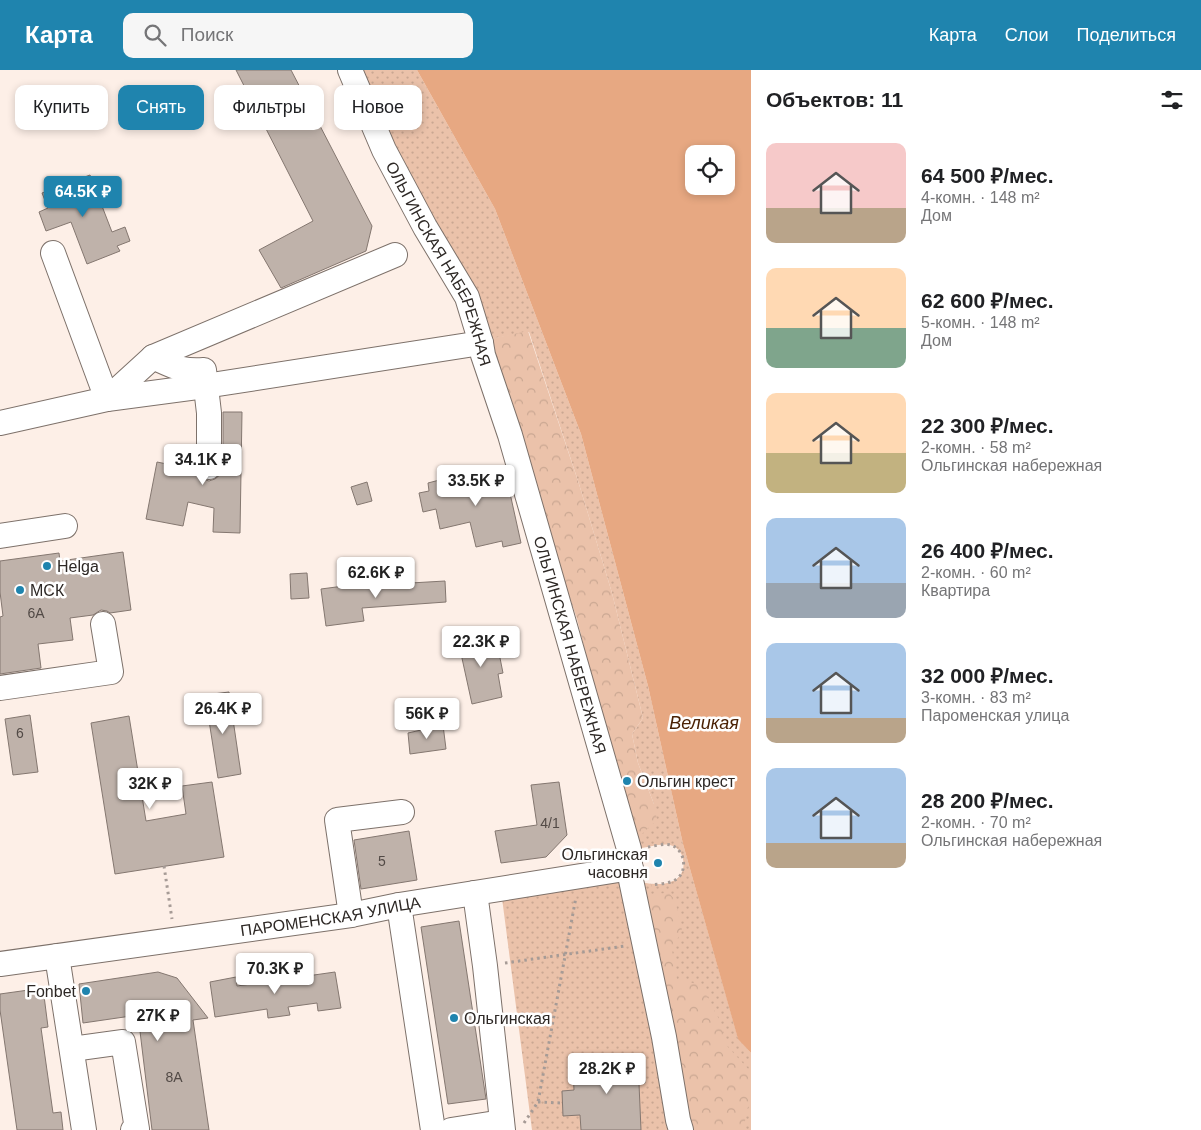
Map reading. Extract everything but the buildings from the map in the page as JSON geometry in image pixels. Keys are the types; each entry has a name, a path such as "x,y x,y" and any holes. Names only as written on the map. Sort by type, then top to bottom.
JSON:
{"street":[{"name":"ОЛЬГИНСКАЯ НАБЕРЕЖНАЯ","path":"350,70 384,150 425,227 467,297 483,356 510,434 629,849 631,880 664,1037 681,1130"},
{"path":"54,253 107,399"},
{"path":"107,399 153,357 395,255"},
{"path":"0,423 107,399 205,386 481,343"},
{"path":"153,357 177,368 190,371 204,370 209,413 209,467"},
{"path":"0,536 65,526"},
{"path":"0,688 111,672 103,624"},
{"path":"351,915 337,820 402,812"},
{"name":"ПАРОМЕНСКАЯ УЛИЦА","path":"0,964 351,915 399,905 631,868"},
{"path":"451,1130 509,1127 475,894"},
{"path":"399,905 433,1130"},
{"path":"57,956 84,1130"},
{"path":"72,1049 123,1042 137,1130 133,1130"}],"path":[{"path":"643,848 666,844 671,845 679,850 683,860 682,871 677,879 672,882 651,885"},
{"path":"164,866 174,939"},
{"path":"509,1127 538,1102 580,876"},
{"path":"485,966 644,944"},
{"path":"538,1102 562,1103"}],"green space":[{"path":"357,70 417,70 495,209 581,434 648,686 683,844 738,1038 751,1053 751,1130 532,1130 502,898 631,880 652,884 668,883 678,878 682,873 684,862 679,851 670,845 635,849 632,838 654,804 638,763 632,734 643,718 612,593 579,484 529,332 490,339 427,218 385,130 422,130 422,85 364,85"},
{"path":"528,331 579,484 612,593 643,718 632,734 638,763 654,804 657,820 642,834 632,838 577,619 514,433 490,339"},
{"path":"669,893 675,900 682,930 672,950 677,979 701,985 720,1021 727,1046 751,1072 751,1098 746,1113 744,1130 690,1130 662,993 663,961 651,936 646,900 651,894"}],"water":[{"name":"Великая","path":"417,70 751,70 751,1053 738,1039 683,844 648,686 581,434 495,209"}],"place":[{"name":"Helga","path":"47,566"},
{"name":"МСК","path":"20,590"},
{"name":"Ольгин крест","path":"627,781"},
{"name":"Ольгинская часовня","path":"658,863"},
{"name":"Fonbet","path":"86,991"},
{"name":"Ольгинская","path":"454,1018"}]}
